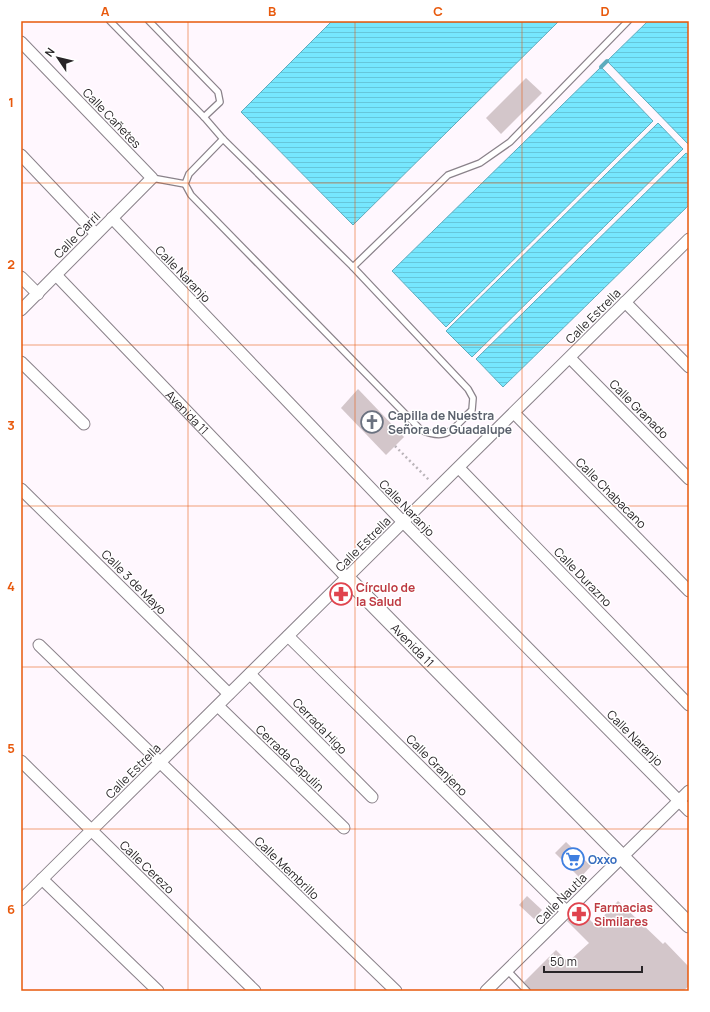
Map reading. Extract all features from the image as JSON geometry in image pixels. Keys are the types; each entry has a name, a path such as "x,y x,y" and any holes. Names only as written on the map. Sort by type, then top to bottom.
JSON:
{"street":[{"name":"Calle Cañetes","path":"21,42 152,178"},
{"path":"21,155 96,234"},
{"name":"Calle Carril","path":"23,304 38,294 152,178"},
{"name":"Calle Naranjo","path":"112,218 403,522 689,810"},
{"name":"Calle Estrella","path":"21,900 689,239"},
{"name":"Avenida 11","path":"56,275 347,578 689,925"},
{"path":"21,277 38,294"},
{"path":"625,302 689,367"},
{"name":"Calle Granado","path":"570,358 689,479"},
{"path":"21,362 84,424"},
{"name":"Calle Chabacano","path":"514,413 689,591"},
{"name":"Calle Durazno","path":"459,468 689,705"},
{"name":"Calle 3 de Mayo","path":"21,489 229,694"},
{"name":"Calle Granjeno","path":"288,636 567,912"},
{"name":"Calle Membrillo","path":"39,645 396,991"},
{"name":"Cerrada Higo","path":"250,674 372,797"},
{"name":"Cerrada Capulín","path":"218,706 344,828"},
{"name":"Calle Cerezo","path":"21,761 255,991"},
{"name":"Calle Nautla","path":"486,991 689,791"},
{"path":"42,879 158,991"}],"lane":[{"path":"110,21 204,117 223,139 353,267 468,389 473,398 472,410 447,434 435,436 421,430 191,195 185,184"},
{"path":"149,21 218,92 220,102 204,117"},
{"path":"353,267 448,175 480,163 510,142 628,21"},
{"path":"185,184 189,174 223,139"},
{"path":"152,178 185,184"},
{"path":"508,970 527,991"}],"path":[{"path":"395,446 438,488"}],"water":[{"path":"332,21 559,21 353,225 241,112"},
{"path":"648,21 689,21 689,145 607,61"},
{"path":"601,67 653,121 446,327 392,271"},
{"path":"658,123 683,149 472,357 446,331"},
{"path":"686,153 689,155 689,205 503,387 476,359"}],"building":[{"path":"526,78 542,93 501,134 486,118"},
{"name":"Capilla de Nuestra Señora de Guadalupe","path":"358,389 404,437 386,455 341,408"},
{"name":"Oxxo","path":"566,842 591,866 580,878 555,853"},
{"path":"527,896 542,910 534,919 519,905"},
{"path":"618,901 663,944 665,942 689,967 689,986 683,991 531,991 524,982 556,950 568,962 589,943 567,921 579,909 595,925"}],"waterway":[{"path":"601,67 607,61"}],"place":[{"name":"Capilla de Nuestra Señora de Guadalupe","path":"372,422"},
{"name":"Círculo de la Salud","path":"341,594"},
{"name":"Oxxo","path":"573,859"},
{"name":"Farmacias Similares","path":"579,914"}]}
